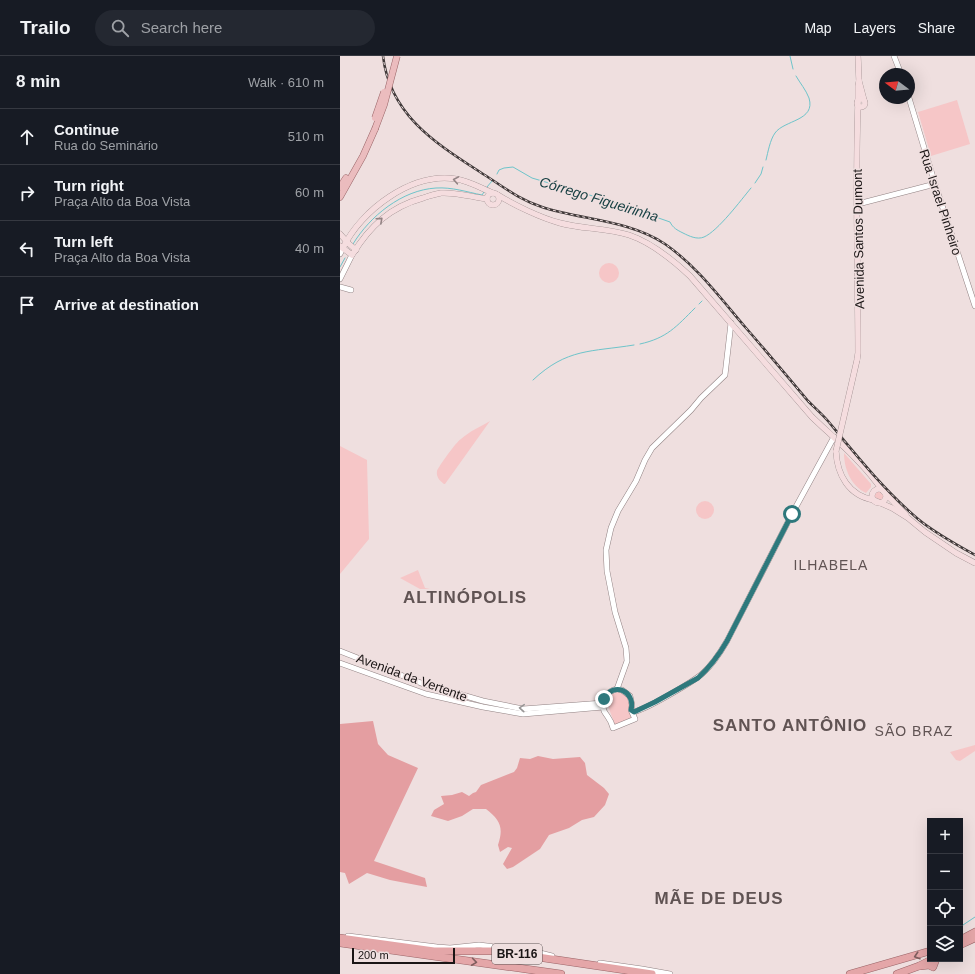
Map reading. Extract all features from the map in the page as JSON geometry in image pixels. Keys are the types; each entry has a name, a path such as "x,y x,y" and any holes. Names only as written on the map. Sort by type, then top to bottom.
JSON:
{"highway":[{"path":"963,938 974,933"},
{"path":"963,942 974,933"},
{"name":"BR-116","path":"340,936 434,951 475,948 500,950 650,974"},
{"name":"BR-116","path":"340,943 561,974"},
{"path":"495,964 492,960 500,950"},
{"path":"850,974 927,953"},
{"path":"904,960 904,971"},
{"path":"897,974 927,962"},
{"path":"919,966 926,965 933,967 935,962"},
{"path":"623,966 632,971"}],"main road":[{"path":"340,188 374,128 393,56"},
{"path":"340,197 363,156 384,105 397,56"},
{"name":"Avenida Santos Dumont","path":"854,492 845,482 840,471 836,451 858,353 857,118 860,103 858,86 858,56"},
{"path":"354,252 342,247 363,218 383,200 400,191 435,179 458,179 474,184 510,203 560,223 623,234 644,242 671,260 690,276 812,417 870,474 882,490 908,518"},
{"path":"354,252 369,230 384,216 401,206 416,200 442,193 487,199"},
{"path":"487,199 490,194 497,196"},
{"path":"487,199 488,203 496,205 497,196"},
{"path":"340,234 354,252"},
{"path":"870,474 874,484 872,498 875,501 892,508 956,553 975,563"},
{"path":"854,492 866,495 877,489 882,490"},
{"path":"854,492 865,499 880,502 884,499 885,494 882,490"}],"street":[{"path":"894,56 899,68"},
{"name":"Rua Israel Pinheiro","path":"911,104 935,184 975,306"},
{"path":"858,204 935,184"},
{"path":"340,254 342,247"},
{"path":"340,279 354,252"},
{"path":"340,287 351,290"},
{"path":"617,689 627,661 626,648 615,612 607,571 606,550 611,528 618,511 636,481 652,448 692,410 701,398 725,375 731,322"},
{"path":"632,712 655,702 698,678 715,660 727,641 834,438"},
{"name":"Avenida da Vertente","path":"340,651 421,683 483,702 523,709 603,705"},
{"name":"Avenida da Vertente","path":"340,663 426,694 483,707 523,714 603,705"},
{"path":"617,689 622,690 630,696 632,700 631,710 635,719 613,728 603,705 609,692 617,689"},
{"path":"500,950 536,952 670,974"}],"shaded area":[{"path":"957,100 970,144 931,156 918,112"},
{"path":"609,263 616,266 619,273 616,280 609,283 602,280 599,273 602,266"},
{"path":"490,421 444,484 438,477 437,471 448,454 464,436"},
{"path":"340,446 367,460 369,539 340,574"},
{"path":"844,453 871,484 871,487 866,493 856,486 849,476 845,465"},
{"path":"879,490 884,495 879,500 874,495"},
{"path":"701,501 709,501 714,506 712,517 709,519 701,519 696,514 696,506"},
{"path":"418,570 425,588 430,589 420,589 400,578"},
{"path":"619,692 623,693 628,698 633,718 615,725 608,706 608,701 613,694"},
{"path":"373,721 378,744 388,755 418,768 374,861 425,878 427,887 390,880 367,873 349,884 345,873 340,872 340,724"},
{"path":"975,745 975,751 960,761 956,760 950,752"},
{"path":"538,756 553,759 580,757 585,763 587,775 604,788 609,794 605,805 594,817 582,820 569,828 549,835 540,849 513,867 507,869 503,864 512,848 508,847 500,852 498,845 501,833 500,824 498,820 486,809 473,809 462,816 448,821 431,816 434,810 444,804 441,796 462,792 469,796 476,792 481,785 514,772 520,758 530,759"}],"waterway":[{"name":"Córrego Figueirinha","path":"790,56 793,69"},
{"name":"Córrego Figueirinha","path":"766,160 770,143 775,133 785,125 804,116 810,106 809,98 805,89 796,76"},
{"name":"Córrego Figueirinha","path":"497,174 499,170 513,167 532,178 613,202 670,222 679,231 696,238 704,237 710,234 729,215 751,188"},
{"name":"Córrego Figueirinha","path":"755,183 761,174 763,167"},
{"name":"Córrego Figueirinha","path":"487,187 492,181"},
{"name":"Córrego Figueirinha","path":"353,244 368,224 388,206 411,194 436,188 454,189 482,195 484,192"},
{"name":"Córrego Figueirinha","path":"340,267 345,258"},
{"path":"699,304 702,301"},
{"path":"640,344 649,342 664,335 695,308"},
{"path":"533,380 557,362 580,353 634,345"},
{"path":"962,926 975,917"}],"railway":[{"path":"383,56 387,77 395,96 406,112 418,126 433,139 466,163 511,192 533,204 636,230 665,244 688,262 708,283 808,401 826,418 871,472 894,496 918,519 945,538 975,555"}],"district":[{"name":"ILHABELA","path":"831,565"},
{"name":"ALTINÓPOLIS","path":"465,597"},
{"name":"SANTO ANTÔNIO","path":"790,725"},
{"name":"SÃO BRAZ","path":"914,731"},
{"name":"MÃE DE DEUS","path":"719,898"}],"route":[{"path":"604,699 609,692 613,690 622,690 630,696 632,700 631,710 634,712 698,678 715,660 727,641 792,514"}]}
